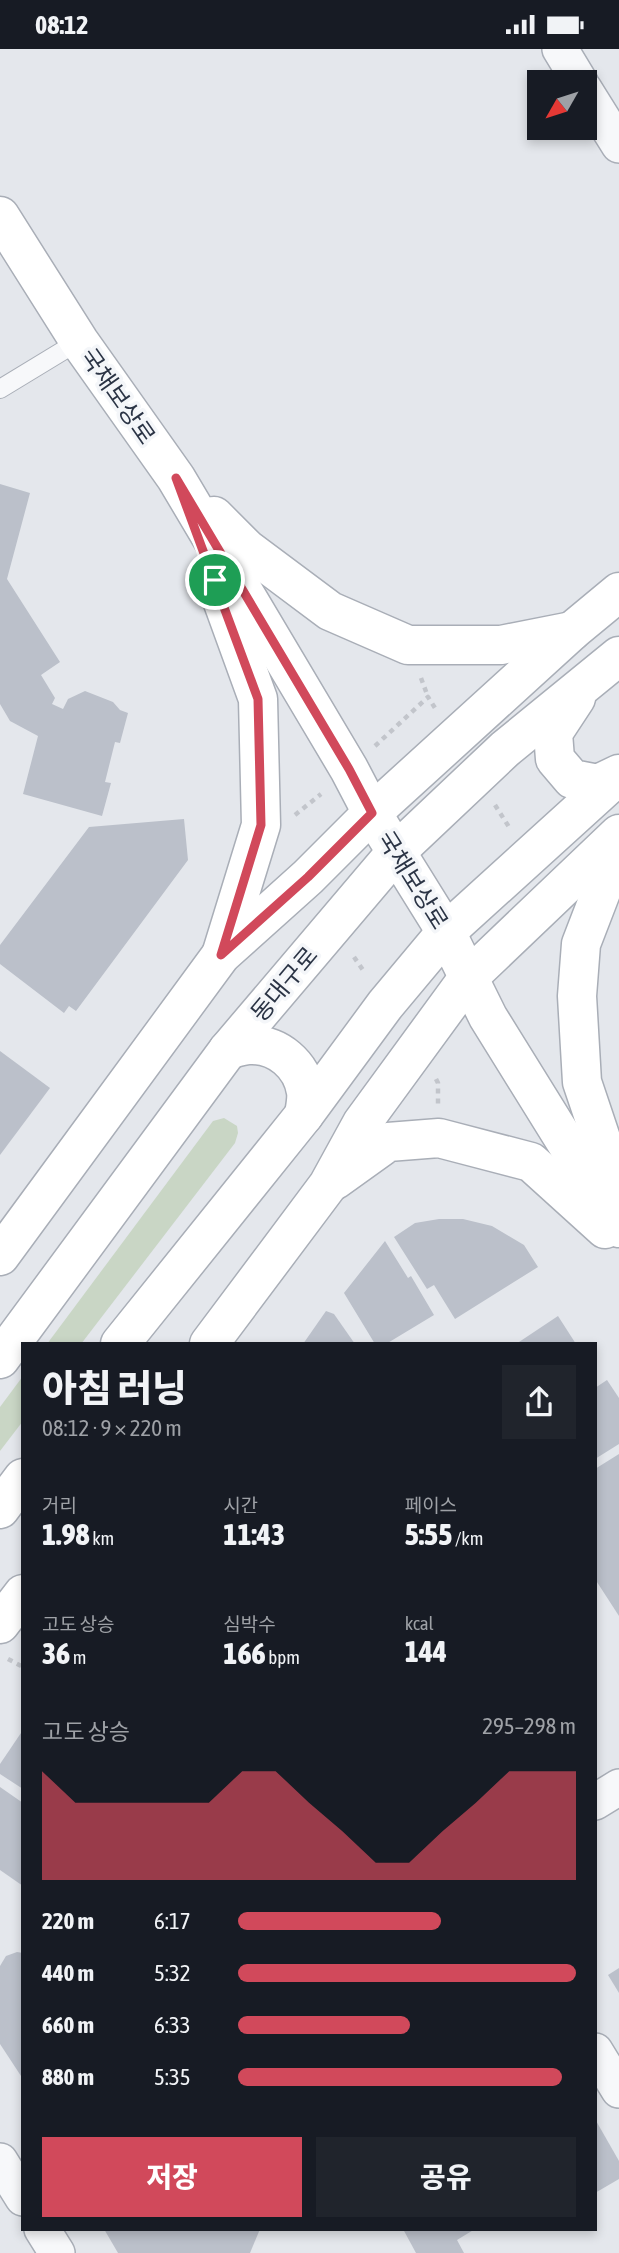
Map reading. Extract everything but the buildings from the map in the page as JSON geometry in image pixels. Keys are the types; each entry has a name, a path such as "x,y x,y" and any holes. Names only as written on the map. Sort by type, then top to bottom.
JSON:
{"main road":[{"name":"국채보상로","path":"0,216 79,341 176,478 349,769 372,813 446,932 488,1017 619,1227"},
{"path":"176,478 247,549 330,611 408,645 500,645 572,631"},
{"path":"176,478 258,699 261,825 221,955"},
{"path":"0,1256 221,955 308,877 372,813 619,591"},
{"name":"동대구로","path":"0,1359 228,1050 396,852 505,749 619,656"},
{"path":"590,679 553,733 555,759 572,779 598,784 619,774"},
{"path":"122,1342 304,1115 385,1005 446,932 619,774"},
{"path":"210,1342 328,1185 362,1123 468,978 619,835"},
{"path":"619,854 611,866 581,944 577,996 582,1082 619,1192"},
{"path":"228,1050 249,1044 269,1047 287,1057 300,1074 306,1094 304,1115"},
{"path":"328,1185 388,1142 439,1138 531,1162 619,1241"},
{"path":"0,1509 21,1481"},
{"path":"0,1624 21,1597"}],"street":[{"path":"560,49 573,70"},
{"path":"597,110 619,145"},
{"path":"597,1801 619,1787"},
{"path":"597,2054 619,2090"},
{"path":"0,2161 21,2195"},
{"path":"43,2231 57,2253"}],"lane":[{"path":"0,389 79,341"}],"green space":[{"path":"224,1118 237,1126 235,1143 83,1342 48,1342 213,1121"},
{"path":"21,1379 21,1424 0,1451 0,1407"}],"route":[{"path":"176,478 349,769 372,813 308,877 221,955 261,825 258,699 215,580 176,478"}]}
